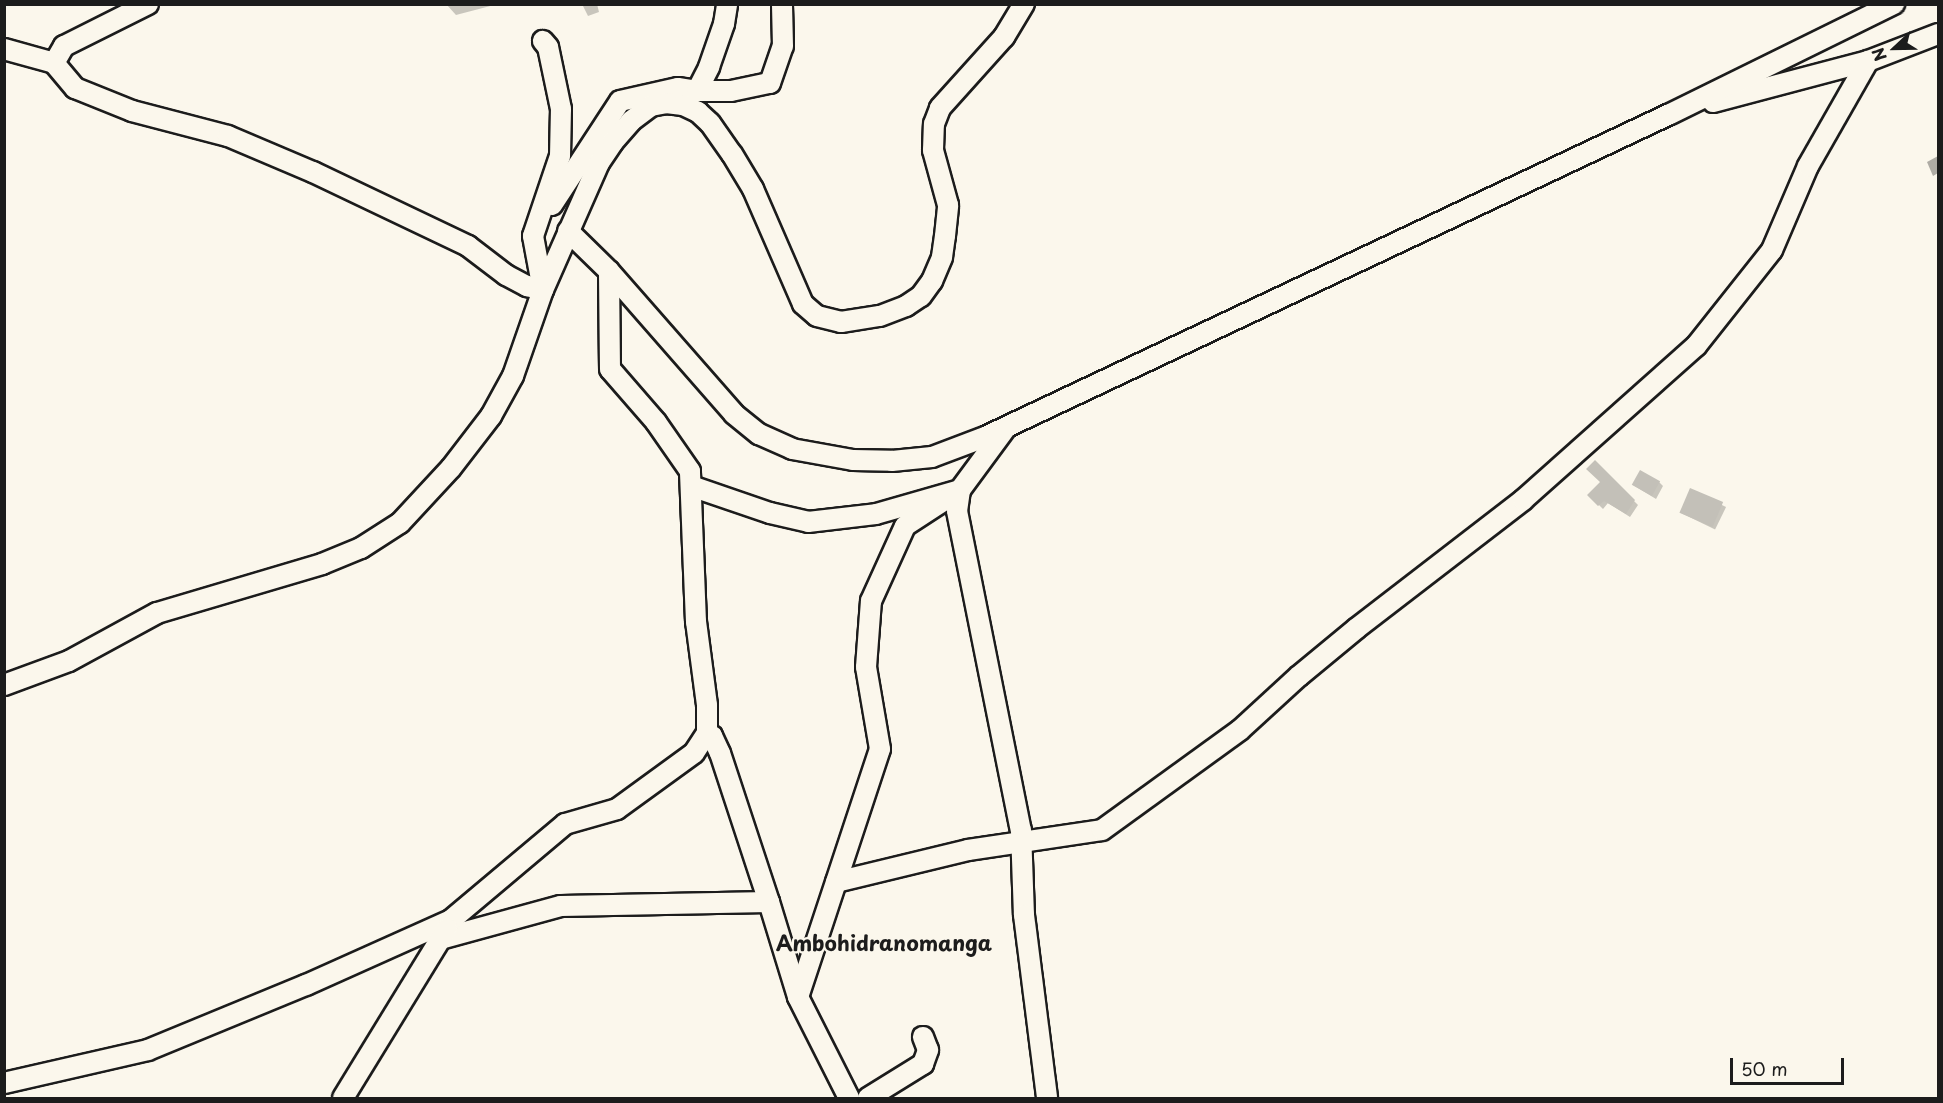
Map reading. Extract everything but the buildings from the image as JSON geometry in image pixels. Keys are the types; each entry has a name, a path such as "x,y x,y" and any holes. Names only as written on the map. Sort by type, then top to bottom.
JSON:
{"street":[{"path":"54,63 64,46 148,4"},
{"path":"697,91 709,67 724,24 727,4"},
{"path":"533,236 572,171 620,101 678,88 697,91 731,91 770,83 783,45 782,4"},
{"path":"4,685 69,661 157,613 322,564 361,548 400,523 451,468 491,416 513,376 543,290 599,163 631,121 651,106 666,103 683,105 698,111 710,123 753,189 803,304 817,316 841,322 880,316 906,306 921,296 932,281 942,257 948,205 933,150 934,124 940,108 1004,37 1024,4"},
{"path":"568,231 609,271 734,414 773,442 792,449 854,460 892,461 932,457 1006,427 1670,114 1894,4"},
{"path":"1670,114 1868,61 1938,34"},
{"path":"543,41 548,47 561,109 560,156 533,236 543,290"},
{"path":"4,49 54,63 75,88 132,111 228,136 313,172 468,246 506,275 527,286 543,290"},
{"path":"836,882 968,850 1102,830 1240,730 1299,676 1357,628 1523,500 1696,346 1772,250 1808,166 1868,61"},
{"path":"4,1083 148,1050 306,985 451,920 565,824 617,809 694,753 707,733 707,705 696,622 690,471 656,422 610,369 609,271"},
{"path":"798,997 880,749 866,667 871,601 905,526 960,490 1006,427"},
{"path":"691,486 770,513 808,522 876,514 960,490"},
{"path":"960,490 957,511 1022,843 1024,915 1047,1098"},
{"path":"707,733 712,736 720,753 798,997 849,1098"},
{"path":"440,939 561,906 769,902"},
{"path":"343,1098 451,920"},
{"path":"868,1098 923,1064 928,1050 923,1037"}],"shaded area":[{"path":"1938,156 1938,173 1933,176 1927,162"}],"district":[{"name":"Ambohidranomanga","path":"884,942"}]}
